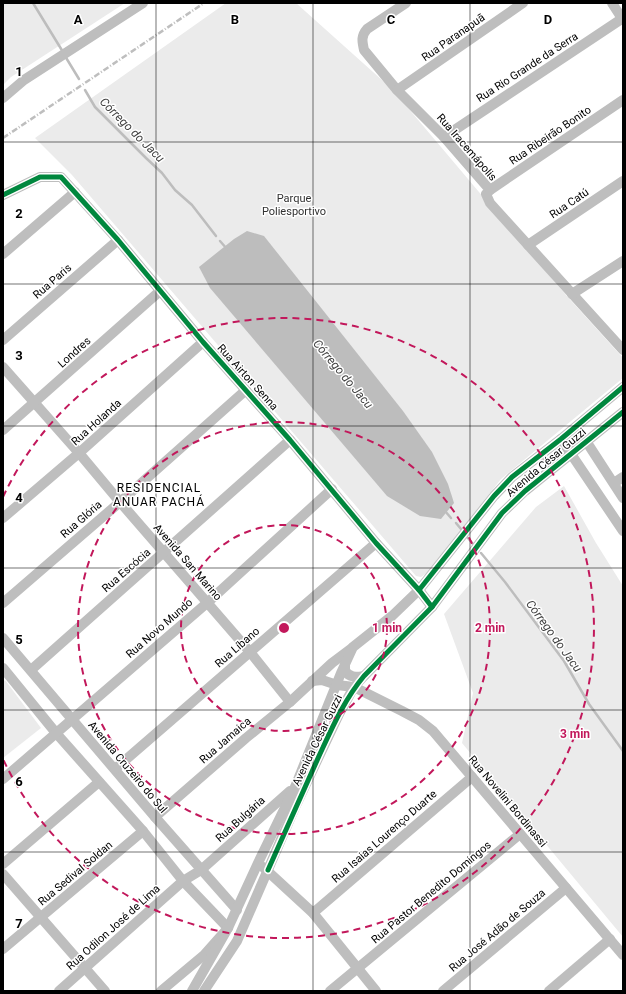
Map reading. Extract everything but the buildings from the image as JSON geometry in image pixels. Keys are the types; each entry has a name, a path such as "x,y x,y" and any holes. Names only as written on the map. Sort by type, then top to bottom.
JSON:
{"street":[{"path":"3,98 24,80 143,3"},
{"name":"Rua Iracemápolis","path":"406,3 367,29 363,35 362,42 364,50 397,90 444,137 490,190 486,194 490,202 623,350"},
{"name":"Rua Paranapuã","path":"397,90 523,3"},
{"path":"612,3 623,19"},
{"name":"Rua Rio Grande da Serra","path":"444,137 623,19"},
{"name":"Rua Ribeirão Bonito","path":"490,190 623,100"},
{"name":"Rua Airton Senna","path":"3,195 40,177 61,177 118,240 203,342 290,440 376,543 432,606"},
{"name":"Rua Catú","path":"528,245 623,181"},
{"path":"3,254 75,192"},
{"name":"Rua Paris","path":"3,340 118,240"},
{"path":"572,294 623,261"},
{"name":"Londres","path":"3,430 160,291"},
{"name":"Rua Holanda","path":"3,518 79,453 203,342"},
{"name":"Avenida San Marino","path":"3,367 250,652 290,702"},
{"name":"Avenida César Guzzi","path":"192,991 228,928 295,787 353,647 392,616 419,590 494,496 512,477 561,439 623,387"},
{"name":"Rua Glória","path":"3,603 246,390"},
{"name":"Avenida César Guzzi","path":"204,991 237,941 296,805 354,687 432,606 502,513 526,490 623,412"},
{"path":"561,439 623,531"},
{"name":"Rua Escócia","path":"31,670 290,440"},
{"path":"586,441 623,498"},
{"path":"614,483 623,477"},
{"name":"Rua Novo Mundo","path":"3,778 207,603 332,490"},
{"name":"Rua Líbano","path":"115,769 376,543"},
{"name":"Avenida Cruzeiro do Sul","path":"3,638 155,817 237,910"},
{"name":"Rua Jamaica","path":"155,817 353,647"},
{"path":"345,664 345,671 348,675 355,677 364,676"},
{"path":"3,668 56,733 143,831 183,881 228,928 204,954 161,991"},
{"path":"312,681 322,680 337,685"},
{"name":"Rua Novelini Bordinassi","path":"337,685 354,687 419,720 433,731 623,955"},
{"name":"Rua Isaias Lourenço Duarte","path":"313,913 472,777"},
{"path":"3,864 99,782"},
{"name":"Rua Bulgária","path":"183,881 201,870 295,787"},
{"name":"Rua Sedival Soldan","path":"3,949 143,831"},
{"name":"Rua Pastor Benedito Domingos","path":"330,991 520,834"},
{"path":"258,863 268,870 313,913 376,991"},
{"path":"3,874 85,969 106,991"},
{"name":"Rua Odilon José de Lima","path":"59,991 183,881"},
{"name":"Rua José Adão de Souza","path":"443,991 566,888"},
{"path":"550,991 610,939"}],"green space":[{"path":"3,3 125,3 11,77 3,85"},
{"name":"Parque Poliesportivo","path":"226,3 296,3 392,89 566,295 623,358 623,378 501,479 427,573 421,577 416,576 72,175 35,138"},
{"path":"564,486 596,543 623,586 623,937 462,743 473,693 444,614 536,507"},
{"path":"5,680 41,728 3,758 3,682"}],"water":[{"path":"247,231 264,236 403,411 432,452 448,484 454,503 441,519 420,516 387,496 210,288 199,267 234,239"}],"waterway":[{"name":"Córrego do Jacu","path":"33,3 63,52"},
{"name":"Córrego do Jacu","path":"65,56 79,79"},
{"name":"Córrego do Jacu","path":"85,90 95,107 162,173 175,190 192,205 216,236"},
{"name":"Córrego do Jacu","path":"220,241 227,249"},
{"name":"Córrego do Jacu","path":"445,511 451,518"},
{"name":"Córrego do Jacu","path":"456,523 461,529"},
{"name":"Córrego do Jacu","path":"467,537 474,545"},
{"name":"Córrego do Jacu","path":"481,553 505,582 564,661 589,704 623,751"}],"railway":[{"path":"3,138 204,3"}],"cycle path":[{"path":"3,195 40,177 61,177 118,240 203,342 290,440 376,543 419,590 432,607"},
{"path":"419,590 494,496 512,477 561,439 623,387"},
{"path":"268,870 344,704 357,685 432,607 502,513 525,491 623,412"}],"district":[{"name":"RESIDENCIAL ANUAR PACHÁ","path":"159,495"}]}
